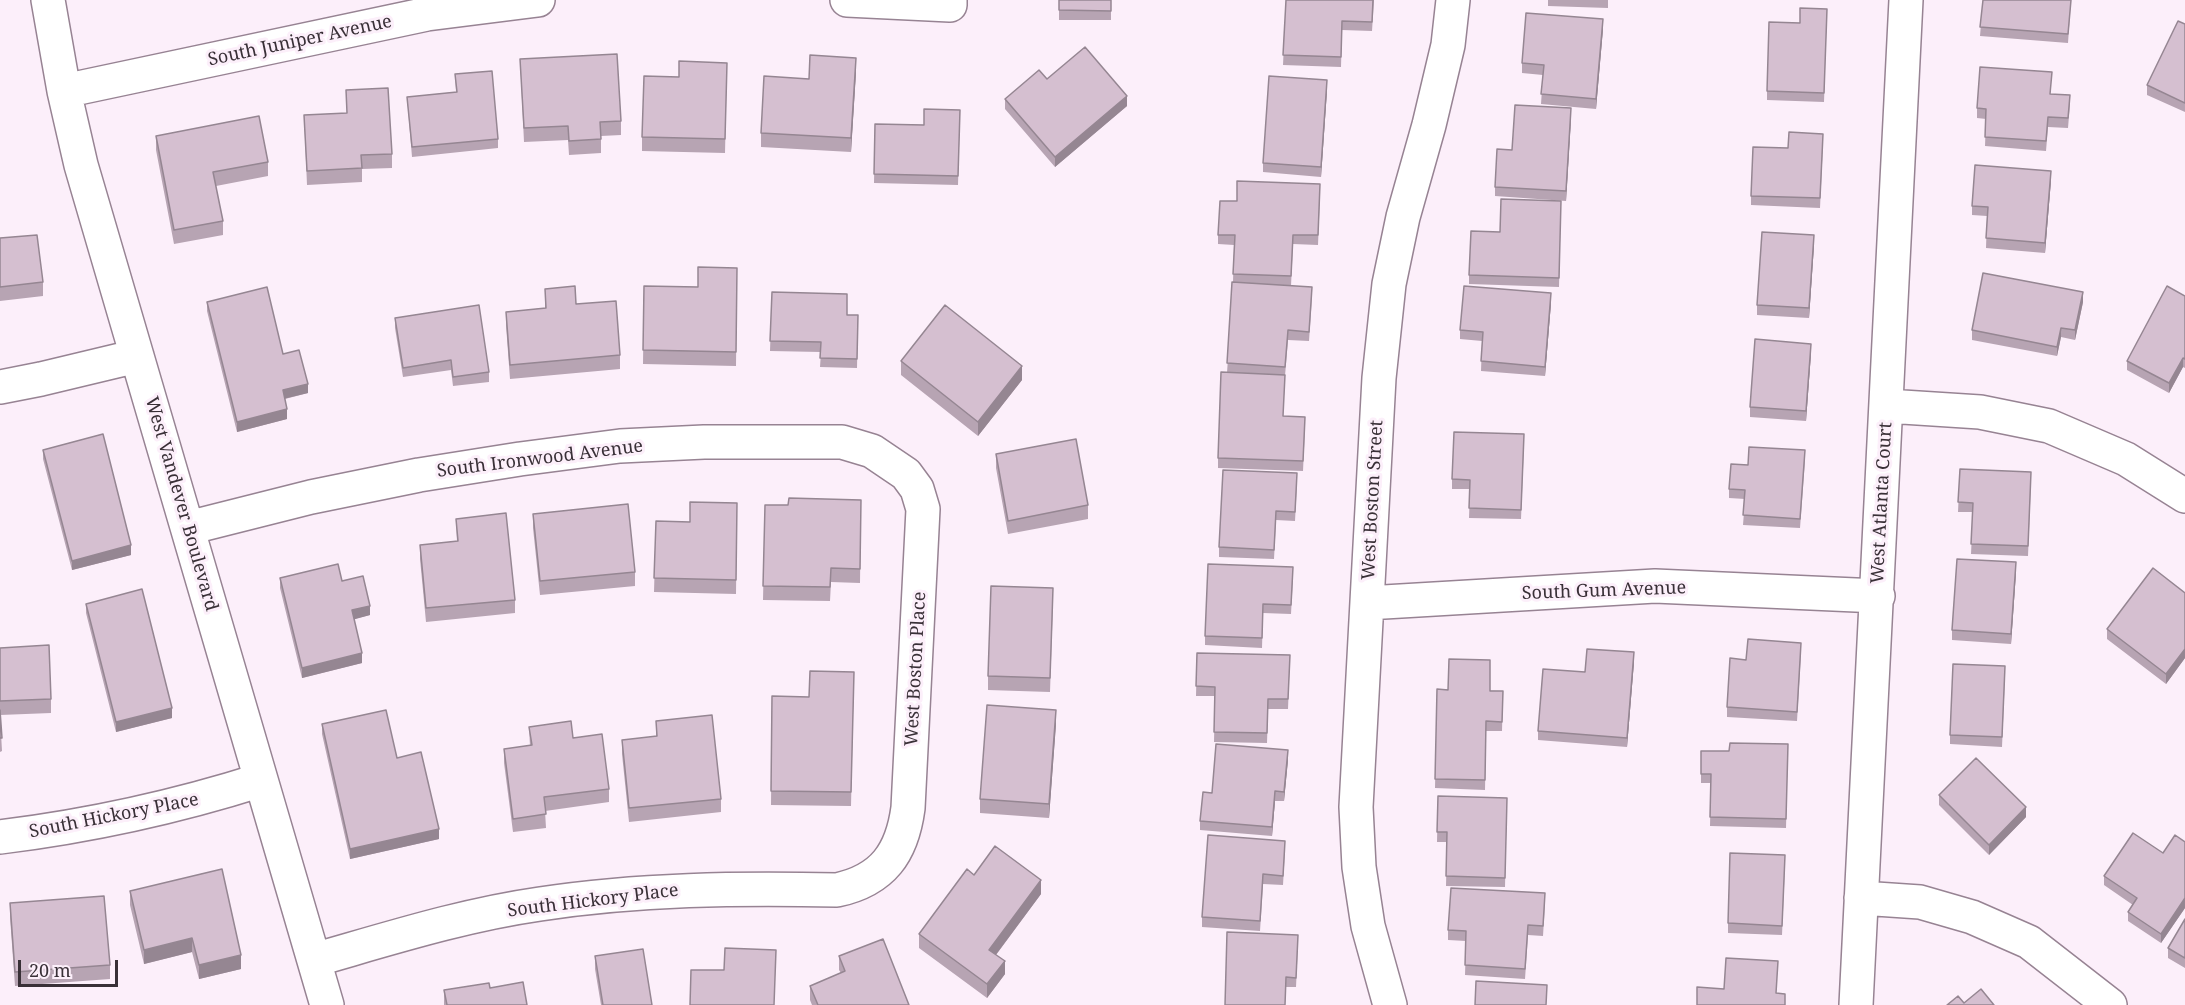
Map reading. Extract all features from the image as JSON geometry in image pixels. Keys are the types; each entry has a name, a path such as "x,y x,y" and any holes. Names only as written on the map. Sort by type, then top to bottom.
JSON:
{"street":[{"name":"West Vandever Boulevard","path":"48,0 64,91 81,165 327,1005"},
{"name":"South Juniper Avenue","path":"64,91 427,14 538,0"},
{"path":"847,0 950,3"},
{"name":"West Boston Street","path":"1390,1005 1368,926 1359,867 1356,807 1379,378 1389,284 1403,217 1429,126 1448,45 1453,0"},
{"name":"West Atlanta Court","path":"1856,1005 1906,0"},
{"path":"0,387 137,356"},
{"path":"1887,406 1980,412 2049,426 2126,459 2185,496"},
{"name":"South Ironwood Avenue","path":"188,528 311,497 419,475 620,446 704,442 842,442 872,451 893,465"},
{"name":"West Boston Place","path":"876,875 893,856 905,830 909,808 923,531 923,509 917,489 906,474 893,465"},
{"name":"South Gum Avenue","path":"1367,603 1655,586 1878,596"},
{"name":"South Hickory Place","path":"0,837 128,816 211,796 261,780"},
{"name":"South Hickory Place","path":"314,960 442,924 539,904 711,888 837,890 857,886 876,875"},
{"path":"1861,898 1920,902 1972,917 2029,942 2110,1005"}],"building":[{"path":"1059,0 1111,0 1111,11 1059,10"},
{"path":"1286,0 1373,0 1372,22 1342,21 1341,57 1283,55"},
{"path":"1983,0 2071,0 2068,34 1980,27"},
{"path":"1800,8 1827,9 1824,93 1767,91 1769,22 1800,23"},
{"path":"1526,13 1603,19 1596,99 1541,94 1544,65 1522,63"},
{"path":"2178,21 2185,24 2185,103 2147,85"},
{"path":"1085,47 1127,96 1055,157 1005,99 1039,70 1047,79"},
{"path":"617,54 621,121 600,122 601,139 569,141 568,126 524,128 520,59"},
{"path":"810,55 856,58 851,138 761,133 764,76 809,79"},
{"path":"679,61 727,63 725,139 642,137 644,76 679,77"},
{"path":"1980,67 2052,72 2050,94 2070,95 2068,118 2048,117 2046,141 1985,137 1986,109 1977,108"},
{"path":"492,71 498,139 412,147 407,97 457,92 455,74"},
{"path":"1269,76 1327,80 1321,167 1263,163"},
{"path":"388,88 392,154 361,155 362,168 307,171 304,115 347,113 346,90"},
{"path":"1515,105 1571,108 1566,191 1495,187 1497,149 1512,150"},
{"path":"924,109 960,110 958,176 874,174 875,124 924,125"},
{"path":"259,116 268,162 213,172 223,221 174,230 156,136"},
{"path":"1789,132 1823,134 1820,198 1751,196 1753,147 1788,148"},
{"path":"1975,165 2051,171 2045,243 1986,238 1988,207 1972,206"},
{"path":"1237,181 1320,184 1318,235 1293,235 1291,276 1233,274 1235,235 1218,235 1220,201 1237,201"},
{"path":"1501,199 1561,201 1559,278 1469,275 1471,231 1500,232"},
{"path":"1762,232 1814,235 1809,308 1757,305"},
{"path":"37,235 43,282 0,287 0,238"},
{"path":"698,267 737,268 736,352 643,350 644,286 698,287"},
{"path":"1983,273 2083,292 2075,330 2061,328 2057,347 1972,330"},
{"path":"1232,282 1312,287 1309,332 1288,330 1285,367 1227,363"},
{"path":"575,286 576,304 616,301 620,355 510,365 506,312 546,308 545,289"},
{"path":"1464,286 1551,293 1545,367 1481,361 1483,332 1460,330"},
{"path":"2167,286 2185,296 2185,359 2183,358 2169,383 2127,361"},
{"path":"267,287 283,354 299,350 308,384 283,390 287,409 237,422 207,302"},
{"path":"772,292 847,294 847,315 858,315 857,359 820,358 821,342 770,341"},
{"path":"479,305 489,372 453,377 451,360 403,368 395,318"},
{"path":"945,305 1022,366 978,422 901,361"},
{"path":"1755,339 1811,344 1806,411 1750,407"},
{"path":"1221,372 1285,375 1283,416 1305,417 1303,461 1218,458"},
{"path":"1454,432 1524,434 1521,510 1469,508 1470,480 1452,479"},
{"path":"103,434 131,545 72,561 43,450"},
{"path":"1076,439 1088,505 1008,521 996,454"},
{"path":"1749,447 1805,450 1800,519 1743,515 1745,490 1729,489 1731,464 1748,465"},
{"path":"1960,469 2031,472 2028,546 1971,544 1973,503 1958,502"},
{"path":"1223,470 1297,473 1295,512 1276,511 1274,550 1219,547"},
{"path":"789,498 861,500 860,569 831,568 830,587 763,586 765,505 788,505"},
{"path":"690,502 737,503 736,580 654,578 656,521 690,522"},
{"path":"628,504 635,572 540,581 533,514"},
{"path":"506,513 515,600 426,608 420,545 458,541 456,519"},
{"path":"1957,559 2016,562 2011,634 1952,630"},
{"path":"338,564 342,581 363,576 370,606 352,610 362,653 302,668 280,578"},
{"path":"1208,564 1293,567 1291,605 1263,604 1262,638 1205,636"},
{"path":"2153,568 2185,593 2185,649 2166,674 2107,629"},
{"path":"991,586 1053,588 1050,678 988,676"},
{"path":"142,589 172,708 116,722 86,604"},
{"path":"1748,639 1801,643 1797,712 1727,707 1730,658 1746,660"},
{"path":"49,645 51,699 0,701 0,648"},
{"path":"1587,649 1634,652 1627,738 1538,731 1543,669 1585,672"},
{"path":"1197,653 1290,655 1288,699 1268,699 1267,733 1214,732 1215,687 1196,686"},
{"path":"1449,659 1490,660 1490,691 1503,691 1502,722 1486,721 1485,780 1435,779 1437,689 1448,690"},
{"path":"1953,664 2005,666 2002,737 1950,735"},
{"path":"810,671 854,672 851,792 771,791 772,696 809,697"},
{"path":"987,705 1056,710 1049,804 980,799"},
{"path":"0,710 2,738 0,738"},
{"path":"386,710 397,758 421,752 439,829 350,849 322,724"},
{"path":"712,715 721,799 629,808 622,740 657,736 656,721"},
{"path":"571,721 573,738 602,734 609,789 544,797 546,814 513,819 504,749 532,745 529,727"},
{"path":"1730,743 1788,744 1786,819 1710,817 1711,774 1701,774 1701,751 1729,751"},
{"path":"1216,744 1288,750 1284,792 1275,791 1272,827 1200,821 1203,792 1212,793"},
{"path":"1976,758 2026,807 1989,845 1939,795"},
{"path":"1438,796 1507,798 1505,878 1446,876 1447,832 1437,832"},
{"path":"2133,833 2163,853 2175,835 2185,842 2185,898 2161,934 2128,912 2137,898 2104,876"},
{"path":"1208,835 1285,841 1283,876 1263,874 1260,921 1202,917"},
{"path":"995,846 1041,880 989,950 1005,961 987,984 919,934 967,869 974,875"},
{"path":"1730,853 1785,855 1782,926 1728,923"},
{"path":"222,869 241,955 199,965 192,938 144,950 130,891"},
{"path":"1451,888 1545,893 1543,926 1528,925 1525,969 1465,965 1466,931 1448,930"},
{"path":"104,896 110,965 15,972 10,903"},
{"path":"2185,919 2185,958 2168,948"},
{"path":"1227,932 1298,935 1296,978 1286,977 1285,1005 1225,1005"},
{"path":"883,939 909,1005 818,1005 810,986 845,971 839,956"},
{"path":"725,948 776,950 774,1005 690,1005 691,970 724,970"},
{"path":"643,949 652,1005 603,1005 595,956"},
{"path":"1726,958 1778,961 1776,993 1785,994 1785,1005 1697,1005 1697,987 1724,989"},
{"path":"1476,981 1547,985 1546,1005 1475,1005"},
{"path":"523,982 527,1005 447,1005 444,990 489,983 490,988"},
{"path":"1981,989 1994,1005 1947,1005 1958,996 1964,1003"}]}
